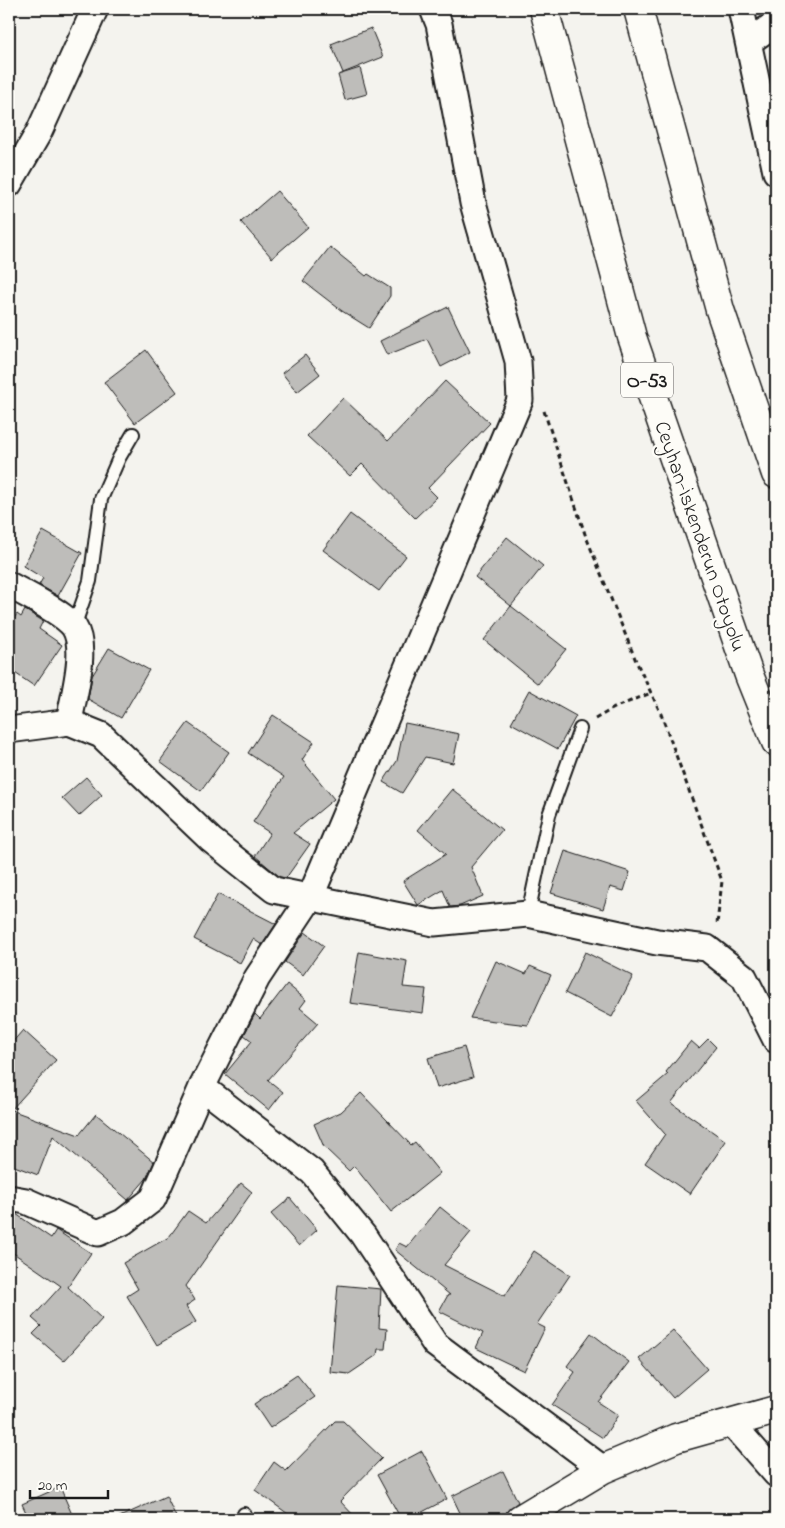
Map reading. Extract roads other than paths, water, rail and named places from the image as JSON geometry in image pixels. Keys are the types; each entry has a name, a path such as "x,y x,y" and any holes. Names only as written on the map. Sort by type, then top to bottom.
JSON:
{"main road":[{"name":"Ceyhan-İskenderun Otoyolu","path":"544,9 632,337 749,675 776,742"},
{"path":"638,9 720,310 776,474"},
{"path":"520,1519 602,1469 676,1438 776,1410"}],"street":[{"path":"9,184 39,132 95,9"},
{"path":"9,1198 26,1200 98,1233 123,1222 153,1199 202,1087 257,978 310,898 520,400 518,362 473,203 439,24 433,9"},
{"path":"741,9 750,41 776,172"},
{"path":"750,41 776,24"},
{"path":"9,585 40,601 74,627 81,651 69,722"},
{"path":"9,730 69,722 102,735 211,840 274,890 434,923 528,914 657,942 707,948 744,977 776,1040"},
{"path":"202,1087 312,1172 363,1235 435,1344 602,1469"},
{"path":"731,1422 776,1474"}],"lane":[{"path":"74,627 90,582 101,499 119,458 133,434"},
{"path":"528,914 549,815 580,729"}]}
